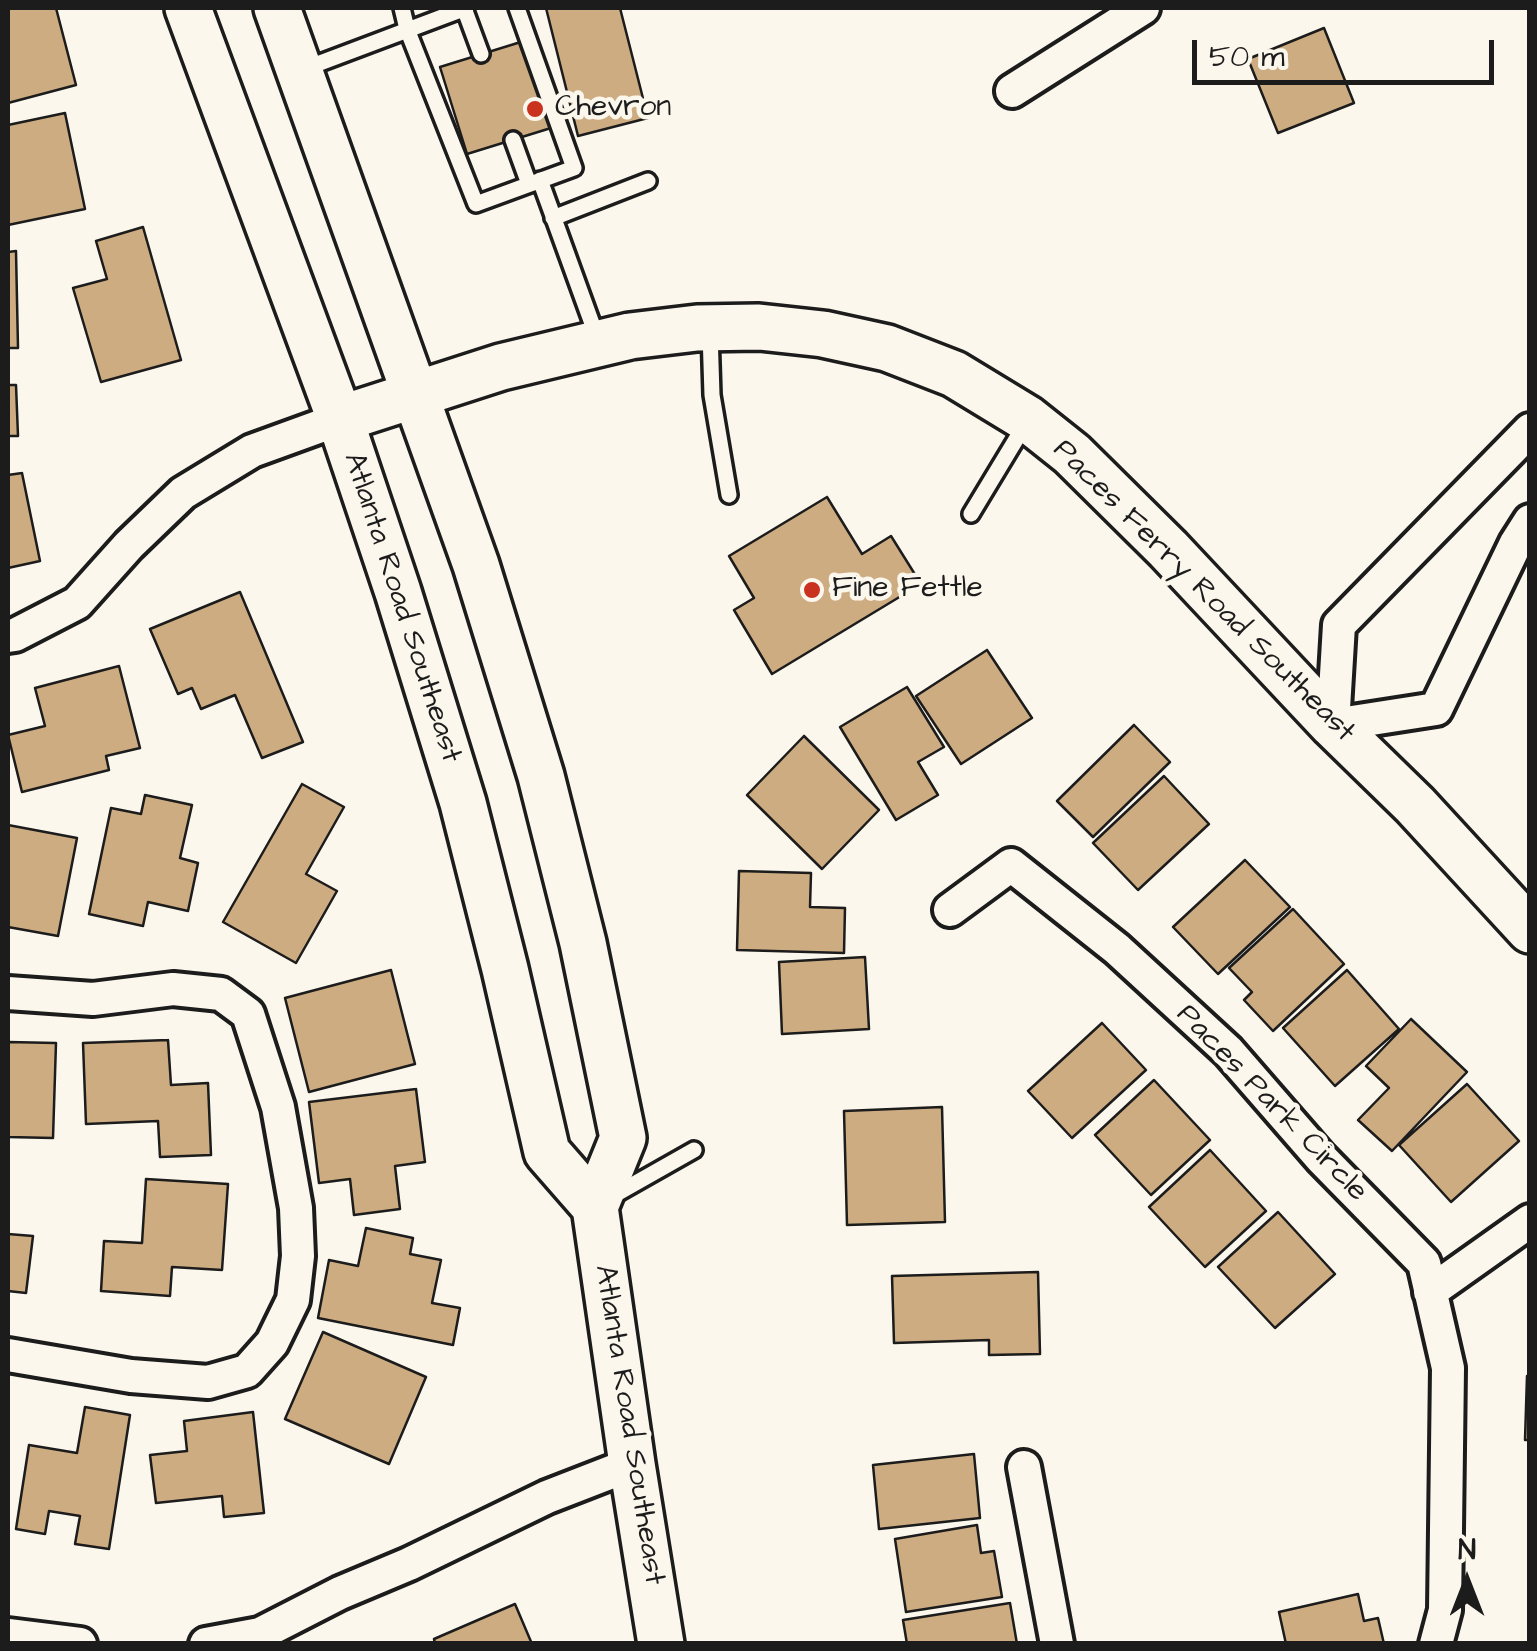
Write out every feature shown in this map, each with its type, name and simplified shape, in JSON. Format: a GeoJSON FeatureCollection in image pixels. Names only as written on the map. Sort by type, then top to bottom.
{"type":"FeatureCollection","features":[{"type":"Feature","properties":{"kind":"main road","name":"Atlanta Road Southeast"},"geometry":{"type":"LineString","coordinates":[[188,8],[340,419],[398,592],[463,803],[547,1152],[594,1207],[661,1644]]}},
{"type":"Feature","properties":{"kind":"main road"},"geometry":{"type":"LineString","coordinates":[[277,8],[476,565],[541,776],[583,942],[623,1138],[594,1207]]}},
{"type":"Feature","properties":{"kind":"main road","name":"Paces Ferry Road Southeast"},"geometry":{"type":"LineString","coordinates":[[340,419],[501,367],[630,336],[710,328],[759,327],[824,334],[887,348],[954,374],[1028,420],[1072,454],[1168,548],[1530,930]]}},
{"type":"Feature","properties":{"kind":"street"},"geometry":{"type":"LineString","coordinates":[[1012,91],[1143,8]]}},
{"type":"Feature","properties":{"kind":"street","name":"Paces Ferry Road Southeast"},"geometry":{"type":"LineString","coordinates":[[8,636],[78,603],[129,545],[184,493],[252,451],[340,419]]}},
{"type":"Feature","properties":{"kind":"street"},"geometry":{"type":"LineString","coordinates":[[1530,430],[1339,624],[1333,726],[1436,709],[1530,521]]}},
{"type":"Feature","properties":{"kind":"street","name":"Paces Park Circle"},"geometry":{"type":"LineString","coordinates":[[950,910],[1011,864],[1117,948],[1228,1051],[1322,1158],[1424,1263],[1448,1368],[1445,1610],[1436,1644]]}},
{"type":"Feature","properties":{"kind":"street"},"geometry":{"type":"LineString","coordinates":[[8,993],[92,999],[173,989],[221,994],[248,1014],[278,1107],[296,1208],[298,1256],[293,1300],[272,1343],[247,1371],[208,1382],[131,1376],[8,1355]]}},
{"type":"Feature","properties":{"kind":"street"},"geometry":{"type":"LineString","coordinates":[[1430,1292],[1530,1220]]}},
{"type":"Feature","properties":{"kind":"street"},"geometry":{"type":"LineString","coordinates":[[206,1644],[260,1634],[548,1496],[632,1464]]}},
{"type":"Feature","properties":{"kind":"street"},"geometry":{"type":"LineString","coordinates":[[1024,1467],[1057,1644]]}},
{"type":"Feature","properties":{"kind":"street"},"geometry":{"type":"LineString","coordinates":[[8,1635],[80,1644]]}},
{"type":"Feature","properties":{"kind":"lane"},"geometry":{"type":"LineString","coordinates":[[402,8],[476,204],[574,168],[517,8]]}},
{"type":"Feature","properties":{"kind":"lane"},"geometry":{"type":"LineString","coordinates":[[300,70],[465,8],[481,54]]}},
{"type":"Feature","properties":{"kind":"lane"},"geometry":{"type":"LineString","coordinates":[[513,140],[553,218],[600,344]]}},
{"type":"Feature","properties":{"kind":"lane"},"geometry":{"type":"LineString","coordinates":[[553,218],[648,182]]}},
{"type":"Feature","properties":{"kind":"lane"},"geometry":{"type":"LineString","coordinates":[[710,328],[712,395],[729,495]]}},
{"type":"Feature","properties":{"kind":"lane"},"geometry":{"type":"LineString","coordinates":[[972,514],[1028,420]]}},
{"type":"Feature","properties":{"kind":"lane"},"geometry":{"type":"LineString","coordinates":[[594,1207],[694,1150]]}},
{"type":"Feature","properties":{"kind":"building"},"geometry":{"type":"Polygon","coordinates":[[[8,8],[56,8],[76,85],[8,103],[8,8]]]}},
{"type":"Feature","properties":{"kind":"building"},"geometry":{"type":"Polygon","coordinates":[[[546,8],[620,8],[648,118],[578,136],[546,8]]]}},
{"type":"Feature","properties":{"kind":"building"},"geometry":{"type":"Polygon","coordinates":[[[1324,28],[1354,103],[1278,133],[1248,59],[1324,28]]]}},
{"type":"Feature","properties":{"kind":"building"},"geometry":{"type":"Polygon","coordinates":[[[524,41],[551,128],[467,154],[440,67],[524,41]]]}},
{"type":"Feature","properties":{"kind":"building"},"geometry":{"type":"Polygon","coordinates":[[[65,113],[85,209],[8,225],[8,125],[65,113]]]}},
{"type":"Feature","properties":{"kind":"building"},"geometry":{"type":"Polygon","coordinates":[[[143,227],[181,360],[101,382],[73,288],[107,279],[96,241],[143,227]]]}},
{"type":"Feature","properties":{"kind":"building"},"geometry":{"type":"Polygon","coordinates":[[[16,251],[18,348],[8,348],[8,252],[16,251]]]}},
{"type":"Feature","properties":{"kind":"building"},"geometry":{"type":"Polygon","coordinates":[[[8,385],[16,385],[18,436],[8,436],[8,385]]]}},
{"type":"Feature","properties":{"kind":"building"},"geometry":{"type":"Polygon","coordinates":[[[22,473],[40,561],[8,568],[8,475],[22,473]]]}},
{"type":"Feature","properties":{"kind":"building"},"geometry":{"type":"Polygon","coordinates":[[[827,497],[862,554],[891,536],[921,584],[772,674],[734,610],[754,598],[729,556],[827,497]]]}},
{"type":"Feature","properties":{"kind":"building"},"geometry":{"type":"Polygon","coordinates":[[[240,592],[303,742],[262,758],[235,695],[201,709],[192,688],[178,694],[150,629],[240,592]]]}},
{"type":"Feature","properties":{"kind":"building"},"geometry":{"type":"Polygon","coordinates":[[[987,650],[1032,718],[961,764],[916,696],[987,650]]]}},
{"type":"Feature","properties":{"kind":"building"},"geometry":{"type":"Polygon","coordinates":[[[119,666],[140,748],[106,756],[109,770],[22,792],[8,735],[45,726],[35,688],[119,666]]]}},
{"type":"Feature","properties":{"kind":"building"},"geometry":{"type":"Polygon","coordinates":[[[907,687],[944,747],[918,762],[938,795],[896,820],[840,727],[907,687]]]}},
{"type":"Feature","properties":{"kind":"building"},"geometry":{"type":"Polygon","coordinates":[[[1134,725],[1170,762],[1093,837],[1057,801],[1134,725]]]}},
{"type":"Feature","properties":{"kind":"building"},"geometry":{"type":"Polygon","coordinates":[[[804,736],[879,810],[822,869],[747,795],[804,736]]]}},
{"type":"Feature","properties":{"kind":"building"},"geometry":{"type":"Polygon","coordinates":[[[1164,776],[1209,824],[1138,890],[1093,843],[1164,776]]]}},
{"type":"Feature","properties":{"kind":"building"},"geometry":{"type":"Polygon","coordinates":[[[302,784],[344,807],[306,874],[337,891],[296,963],[223,922],[302,784]]]}},
{"type":"Feature","properties":{"kind":"building"},"geometry":{"type":"Polygon","coordinates":[[[145,795],[192,805],[180,858],[198,863],[188,911],[148,902],[143,926],[89,914],[111,808],[141,814],[145,795]]]}},
{"type":"Feature","properties":{"kind":"building"},"geometry":{"type":"Polygon","coordinates":[[[8,825],[77,838],[58,936],[8,927],[8,825]]]}},
{"type":"Feature","properties":{"kind":"building"},"geometry":{"type":"Polygon","coordinates":[[[1245,860],[1290,907],[1218,974],[1173,927],[1245,860]]]}},
{"type":"Feature","properties":{"kind":"building"},"geometry":{"type":"Polygon","coordinates":[[[739,871],[811,873],[810,907],[845,908],[844,953],[737,950],[739,871]]]}},
{"type":"Feature","properties":{"kind":"building"},"geometry":{"type":"Polygon","coordinates":[[[1293,909],[1344,964],[1273,1031],[1244,1000],[1252,992],[1229,968],[1293,909]]]}},
{"type":"Feature","properties":{"kind":"building"},"geometry":{"type":"Polygon","coordinates":[[[865,957],[869,1029],[782,1034],[779,962],[865,957]]]}},
{"type":"Feature","properties":{"kind":"building"},"geometry":{"type":"Polygon","coordinates":[[[391,970],[415,1064],[309,1092],[285,998],[391,970]]]}},
{"type":"Feature","properties":{"kind":"building"},"geometry":{"type":"Polygon","coordinates":[[[1347,970],[1399,1029],[1335,1086],[1283,1028],[1347,970]]]}},
{"type":"Feature","properties":{"kind":"building"},"geometry":{"type":"Polygon","coordinates":[[[1411,1019],[1467,1072],[1392,1151],[1358,1120],[1389,1088],[1366,1066],[1411,1019]]]}},
{"type":"Feature","properties":{"kind":"building"},"geometry":{"type":"Polygon","coordinates":[[[1102,1023],[1146,1070],[1072,1138],[1028,1091],[1102,1023]]]}},
{"type":"Feature","properties":{"kind":"building"},"geometry":{"type":"Polygon","coordinates":[[[168,1040],[171,1085],[208,1083],[211,1155],[160,1157],[158,1121],[86,1124],[83,1043],[168,1040]]]}},
{"type":"Feature","properties":{"kind":"building"},"geometry":{"type":"Polygon","coordinates":[[[8,1042],[56,1043],[53,1138],[8,1137],[8,1042]]]}},
{"type":"Feature","properties":{"kind":"building"},"geometry":{"type":"Polygon","coordinates":[[[1154,1080],[1210,1140],[1151,1195],[1095,1135],[1154,1080]]]}},
{"type":"Feature","properties":{"kind":"building"},"geometry":{"type":"Polygon","coordinates":[[[1467,1084],[1519,1141],[1451,1202],[1399,1145],[1467,1084]]]}},
{"type":"Feature","properties":{"kind":"building"},"geometry":{"type":"Polygon","coordinates":[[[416,1089],[425,1162],[395,1166],[400,1209],[354,1215],[350,1179],[319,1183],[309,1102],[416,1089]]]}},
{"type":"Feature","properties":{"kind":"building"},"geometry":{"type":"Polygon","coordinates":[[[942,1107],[945,1222],[847,1225],[844,1111],[942,1107]]]}},
{"type":"Feature","properties":{"kind":"building"},"geometry":{"type":"Polygon","coordinates":[[[1210,1150],[1266,1211],[1205,1267],[1149,1207],[1210,1150]]]}},
{"type":"Feature","properties":{"kind":"building"},"geometry":{"type":"Polygon","coordinates":[[[146,1179],[228,1184],[222,1270],[172,1267],[170,1296],[101,1291],[104,1241],[142,1243],[146,1179]]]}},
{"type":"Feature","properties":{"kind":"building"},"geometry":{"type":"Polygon","coordinates":[[[1278,1212],[1335,1274],[1275,1328],[1218,1267],[1278,1212]]]}},
{"type":"Feature","properties":{"kind":"building"},"geometry":{"type":"Polygon","coordinates":[[[366,1228],[413,1238],[410,1254],[441,1260],[432,1303],[460,1308],[453,1345],[318,1318],[329,1260],[358,1266],[366,1228]]]}},
{"type":"Feature","properties":{"kind":"building"},"geometry":{"type":"Polygon","coordinates":[[[8,1234],[33,1236],[26,1293],[8,1291],[8,1234]]]}},
{"type":"Feature","properties":{"kind":"building"},"geometry":{"type":"Polygon","coordinates":[[[1038,1272],[1040,1354],[989,1355],[989,1340],[894,1343],[892,1276],[1038,1272]]]}},
{"type":"Feature","properties":{"kind":"building"},"geometry":{"type":"Polygon","coordinates":[[[323,1332],[426,1377],[389,1464],[285,1419],[323,1332]]]}},
{"type":"Feature","properties":{"kind":"building"},"geometry":{"type":"Polygon","coordinates":[[[1530,1376],[1530,1440],[1525,1440],[1530,1376]]]}},
{"type":"Feature","properties":{"kind":"building"},"geometry":{"type":"Polygon","coordinates":[[[85,1407],[130,1415],[109,1549],[75,1544],[80,1516],[49,1511],[45,1534],[16,1529],[29,1445],[77,1453],[85,1407]]]}},
{"type":"Feature","properties":{"kind":"building"},"geometry":{"type":"Polygon","coordinates":[[[253,1412],[264,1513],[224,1517],[222,1496],[156,1503],[150,1455],[187,1451],[184,1421],[253,1412]]]}},
{"type":"Feature","properties":{"kind":"building"},"geometry":{"type":"Polygon","coordinates":[[[974,1454],[980,1518],[879,1529],[873,1465],[974,1454]]]}},
{"type":"Feature","properties":{"kind":"building"},"geometry":{"type":"Polygon","coordinates":[[[977,1525],[981,1553],[994,1551],[1002,1597],[906,1612],[895,1539],[977,1525]]]}},
{"type":"Feature","properties":{"kind":"building"},"geometry":{"type":"Polygon","coordinates":[[[1358,1594],[1364,1621],[1378,1618],[1384,1644],[1286,1644],[1279,1612],[1358,1594]]]}},
{"type":"Feature","properties":{"kind":"building"},"geometry":{"type":"Polygon","coordinates":[[[1010,1603],[1017,1644],[907,1644],[903,1620],[1010,1603]]]}},
{"type":"Feature","properties":{"kind":"building"},"geometry":{"type":"Polygon","coordinates":[[[515,1604],[532,1644],[435,1644],[434,1639],[515,1604]]]}},
{"type":"Feature","properties":{"kind":"place","name":"Chevron"},"geometry":{"type":"Point","coordinates":[535,109]}},
{"type":"Feature","properties":{"kind":"place","name":"Fine Fettle"},"geometry":{"type":"Point","coordinates":[812,590]}}]}
